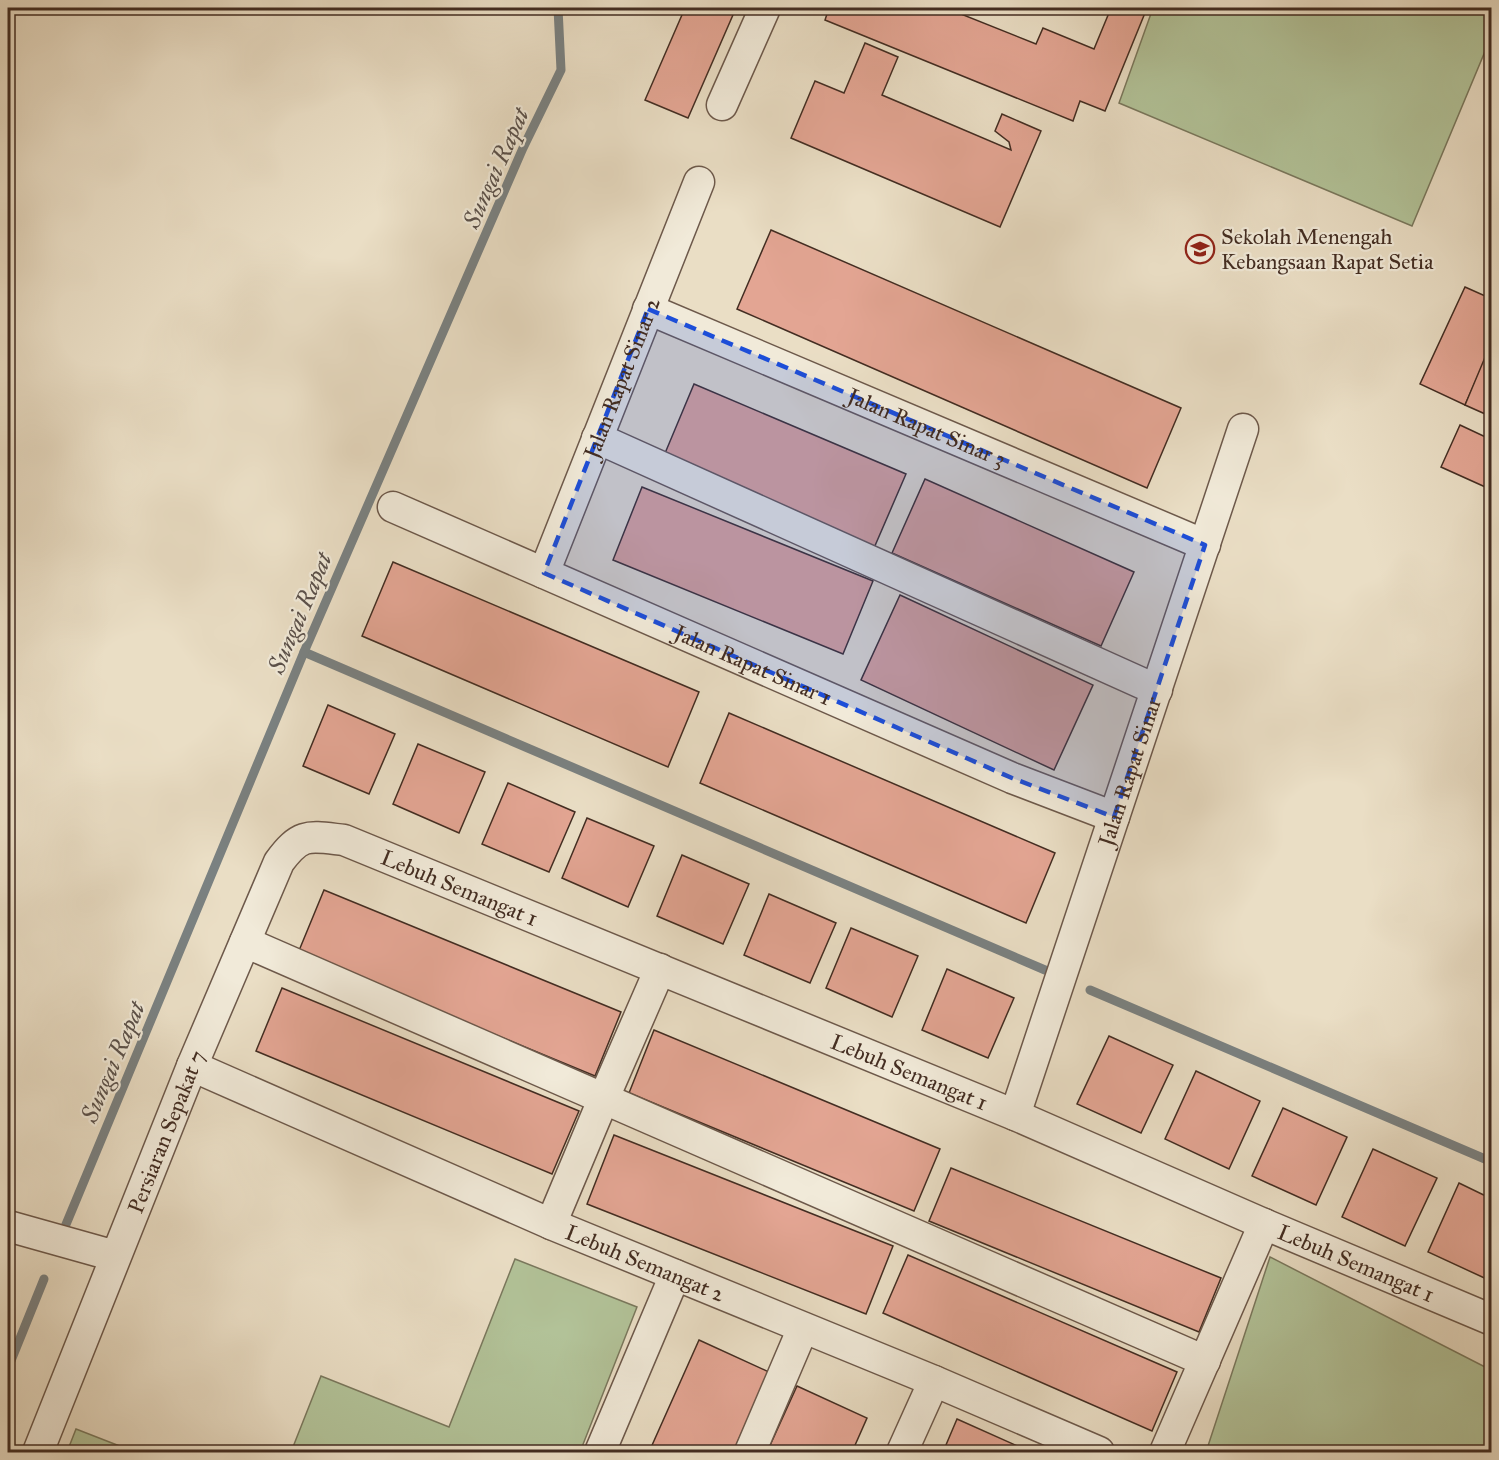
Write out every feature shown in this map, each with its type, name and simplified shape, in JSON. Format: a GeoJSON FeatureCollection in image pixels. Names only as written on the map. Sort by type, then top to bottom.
{"type":"FeatureCollection","features":[{"type":"Feature","properties":{"kind":"street"},"geometry":{"type":"LineString","coordinates":[[722,105],[765,8]]}},
{"type":"Feature","properties":{"kind":"street","name":"Jalan Rapat Sinar 2"},"geometry":{"type":"LineString","coordinates":[[544,573],[699,182]]}},
{"type":"Feature","properties":{"kind":"street","name":"Jalan Rapat Sinar 3"},"geometry":{"type":"LineString","coordinates":[[648,309],[1205,545]]}},
{"type":"Feature","properties":{"kind":"street","name":"Jalan Rapat Sinar"},"geometry":{"type":"LineString","coordinates":[[1015,1115],[1243,429]]}},
{"type":"Feature","properties":{"kind":"street"},"geometry":{"type":"LineString","coordinates":[[597,438],[1157,690]]}},
{"type":"Feature","properties":{"kind":"street","name":"Jalan Rapat Sinar 1"},"geometry":{"type":"LineString","coordinates":[[393,507],[1012,778],[1114,817]]}},
{"type":"Feature","properties":{"kind":"street","name":"Lebuh Semangat 1"},"geometry":{"type":"LineString","coordinates":[[320,837],[344,840],[1015,1115],[1491,1320]]}},
{"type":"Feature","properties":{"kind":"street","name":"Persiaran Sepakat 7"},"geometry":{"type":"LineString","coordinates":[[38,1452],[192,1066],[279,862],[293,843],[320,837]]}},
{"type":"Feature","properties":{"kind":"street"},"geometry":{"type":"LineString","coordinates":[[245,942],[603,1100],[1205,1360]]}},
{"type":"Feature","properties":{"kind":"street"},"geometry":{"type":"LineString","coordinates":[[551,1224],[660,969]]}},
{"type":"Feature","properties":{"kind":"street","name":"Lebuh Semangat 2"},"geometry":{"type":"LineString","coordinates":[[192,1066],[551,1224],[934,1381],[1048,1442],[1099,1452]]}},
{"type":"Feature","properties":{"kind":"street"},"geometry":{"type":"LineString","coordinates":[[1165,1452],[1264,1224]]}},
{"type":"Feature","properties":{"kind":"street"},"geometry":{"type":"LineString","coordinates":[[8,1226],[115,1256]]}},
{"type":"Feature","properties":{"kind":"street"},"geometry":{"type":"LineString","coordinates":[[600,1452],[675,1275]]}},
{"type":"Feature","properties":{"kind":"street"},"geometry":{"type":"LineString","coordinates":[[750,1452],[803,1328]]}},
{"type":"Feature","properties":{"kind":"street"},"geometry":{"type":"LineString","coordinates":[[902,1452],[934,1381]]}},
{"type":"Feature","properties":{"kind":"highlighted area"},"geometry":{"type":"Polygon","coordinates":[[[648,309],[1205,545],[1114,817],[1012,778],[544,573],[648,309]]]}},
{"type":"Feature","properties":{"kind":"green space"},"geometry":{"type":"Polygon","coordinates":[[[1153,8],[1491,8],[1491,37],[1412,226],[1119,103],[1153,8]]]}},
{"type":"Feature","properties":{"kind":"green space"},"geometry":{"type":"Polygon","coordinates":[[[1270,1257],[1491,1370],[1491,1452],[1206,1452],[1270,1257]]]}},
{"type":"Feature","properties":{"kind":"green space"},"geometry":{"type":"Polygon","coordinates":[[[515,1259],[637,1307],[580,1452],[291,1452],[321,1376],[449,1427],[515,1259]]]}},
{"type":"Feature","properties":{"kind":"green space"},"geometry":{"type":"Polygon","coordinates":[[[76,1429],[135,1452],[67,1452],[76,1429]]]}},
{"type":"Feature","properties":{"kind":"building"},"geometry":{"type":"Polygon","coordinates":[[[685,8],[736,8],[688,118],[645,100],[685,8]]]}},
{"type":"Feature","properties":{"kind":"building"},"geometry":{"type":"Polygon","coordinates":[[[829,8],[946,8],[1036,44],[1043,28],[1094,49],[1111,8],[1147,8],[1105,111],[1080,101],[1073,121],[825,20],[829,8]]]}},
{"type":"Feature","properties":{"kind":"building"},"geometry":{"type":"Polygon","coordinates":[[[865,43],[898,57],[882,95],[1011,150],[1009,142],[995,131],[1002,114],[1041,131],[1000,227],[791,138],[815,81],[844,93],[865,43]]]}},
{"type":"Feature","properties":{"kind":"building"},"geometry":{"type":"Polygon","coordinates":[[[771,230],[1181,408],[1147,488],[737,309],[771,230]]]}},
{"type":"Feature","properties":{"kind":"building"},"geometry":{"type":"Polygon","coordinates":[[[1465,287],[1492,299],[1492,344],[1465,405],[1420,384],[1465,287]]]}},
{"type":"Feature","properties":{"kind":"building"},"geometry":{"type":"Polygon","coordinates":[[[1492,344],[1492,417],[1465,405],[1492,344]]]}},
{"type":"Feature","properties":{"kind":"building"},"geometry":{"type":"Polygon","coordinates":[[[694,384],[906,474],[874,548],[663,458],[694,384]]]}},
{"type":"Feature","properties":{"kind":"building"},"geometry":{"type":"Polygon","coordinates":[[[1460,425],[1492,440],[1492,490],[1441,467],[1460,425]]]}},
{"type":"Feature","properties":{"kind":"building"},"geometry":{"type":"Polygon","coordinates":[[[925,479],[1134,572],[1101,646],[892,553],[925,479]]]}},
{"type":"Feature","properties":{"kind":"building"},"geometry":{"type":"Polygon","coordinates":[[[642,487],[873,581],[843,654],[613,560],[642,487]]]}},
{"type":"Feature","properties":{"kind":"building"},"geometry":{"type":"Polygon","coordinates":[[[393,562],[699,692],[668,767],[362,636],[393,562]]]}},
{"type":"Feature","properties":{"kind":"building"},"geometry":{"type":"Polygon","coordinates":[[[900,595],[1093,685],[1054,770],[861,680],[900,595]]]}},
{"type":"Feature","properties":{"kind":"building"},"geometry":{"type":"Polygon","coordinates":[[[328,705],[395,734],[369,794],[303,766],[328,705]]]}},
{"type":"Feature","properties":{"kind":"building"},"geometry":{"type":"Polygon","coordinates":[[[729,713],[1055,853],[1026,923],[700,783],[729,713]]]}},
{"type":"Feature","properties":{"kind":"building"},"geometry":{"type":"Polygon","coordinates":[[[418,744],[485,772],[459,833],[393,804],[418,744]]]}},
{"type":"Feature","properties":{"kind":"building"},"geometry":{"type":"Polygon","coordinates":[[[508,783],[575,812],[549,872],[482,844],[508,783]]]}},
{"type":"Feature","properties":{"kind":"building"},"geometry":{"type":"Polygon","coordinates":[[[587,818],[654,846],[628,907],[562,878],[587,818]]]}},
{"type":"Feature","properties":{"kind":"building"},"geometry":{"type":"Polygon","coordinates":[[[682,855],[749,884],[723,944],[657,916],[682,855]]]}},
{"type":"Feature","properties":{"kind":"building"},"geometry":{"type":"Polygon","coordinates":[[[324,890],[621,1012],[595,1076],[298,953],[324,890]]]}},
{"type":"Feature","properties":{"kind":"building"},"geometry":{"type":"Polygon","coordinates":[[[769,894],[836,923],[810,983],[744,955],[769,894]]]}},
{"type":"Feature","properties":{"kind":"building"},"geometry":{"type":"Polygon","coordinates":[[[851,928],[918,956],[892,1017],[826,988],[851,928]]]}},
{"type":"Feature","properties":{"kind":"building"},"geometry":{"type":"Polygon","coordinates":[[[947,969],[1014,998],[988,1058],[922,1030],[947,969]]]}},
{"type":"Feature","properties":{"kind":"building"},"geometry":{"type":"Polygon","coordinates":[[[282,988],[579,1111],[552,1174],[256,1051],[282,988]]]}},
{"type":"Feature","properties":{"kind":"building"},"geometry":{"type":"Polygon","coordinates":[[[654,1030],[940,1149],[914,1211],[629,1093],[654,1030]]]}},
{"type":"Feature","properties":{"kind":"building"},"geometry":{"type":"Polygon","coordinates":[[[1109,1036],[1173,1065],[1141,1133],[1077,1104],[1109,1036]]]}},
{"type":"Feature","properties":{"kind":"building"},"geometry":{"type":"Polygon","coordinates":[[[1196,1071],[1260,1101],[1229,1169],[1165,1139],[1196,1071]]]}},
{"type":"Feature","properties":{"kind":"building"},"geometry":{"type":"Polygon","coordinates":[[[1283,1108],[1347,1137],[1316,1205],[1252,1176],[1283,1108]]]}},
{"type":"Feature","properties":{"kind":"building"},"geometry":{"type":"Polygon","coordinates":[[[614,1135],[893,1246],[866,1314],[587,1204],[614,1135]]]}},
{"type":"Feature","properties":{"kind":"building"},"geometry":{"type":"Polygon","coordinates":[[[1373,1149],[1437,1178],[1405,1246],[1342,1217],[1373,1149]]]}},
{"type":"Feature","properties":{"kind":"building"},"geometry":{"type":"Polygon","coordinates":[[[951,1168],[1221,1278],[1199,1332],[929,1221],[951,1168]]]}},
{"type":"Feature","properties":{"kind":"building"},"geometry":{"type":"Polygon","coordinates":[[[1459,1183],[1492,1199],[1491,1281],[1428,1252],[1459,1183]]]}},
{"type":"Feature","properties":{"kind":"building"},"geometry":{"type":"Polygon","coordinates":[[[908,1255],[1177,1372],[1152,1431],[883,1313],[908,1255]]]}},
{"type":"Feature","properties":{"kind":"building"},"geometry":{"type":"Polygon","coordinates":[[[699,1340],[769,1372],[733,1452],[649,1452],[699,1340]]]}},
{"type":"Feature","properties":{"kind":"building"},"geometry":{"type":"Polygon","coordinates":[[[797,1386],[867,1418],[852,1452],[767,1452],[797,1386]]]}},
{"type":"Feature","properties":{"kind":"building"},"geometry":{"type":"Polygon","coordinates":[[[957,1419],[1031,1452],[943,1452],[957,1419]]]}},
{"type":"Feature","properties":{"kind":"waterway","name":"Sungai Rapat"},"geometry":{"type":"LineString","coordinates":[[62,1234],[304,652],[523,148],[561,70],[558,8]]}},
{"type":"Feature","properties":{"kind":"waterway"},"geometry":{"type":"LineString","coordinates":[[304,652],[1045,970]]}},
{"type":"Feature","properties":{"kind":"waterway"},"geometry":{"type":"LineString","coordinates":[[1090,990],[1492,1162]]}},
{"type":"Feature","properties":{"kind":"waterway","name":"Sungai Rapat"},"geometry":{"type":"LineString","coordinates":[[8,1368],[44,1279]]}},
{"type":"Feature","properties":{"kind":"place","name":"Sekolah Menengah Kebangsaan Rapat Setia"},"geometry":{"type":"Point","coordinates":[1200,249]}}]}
